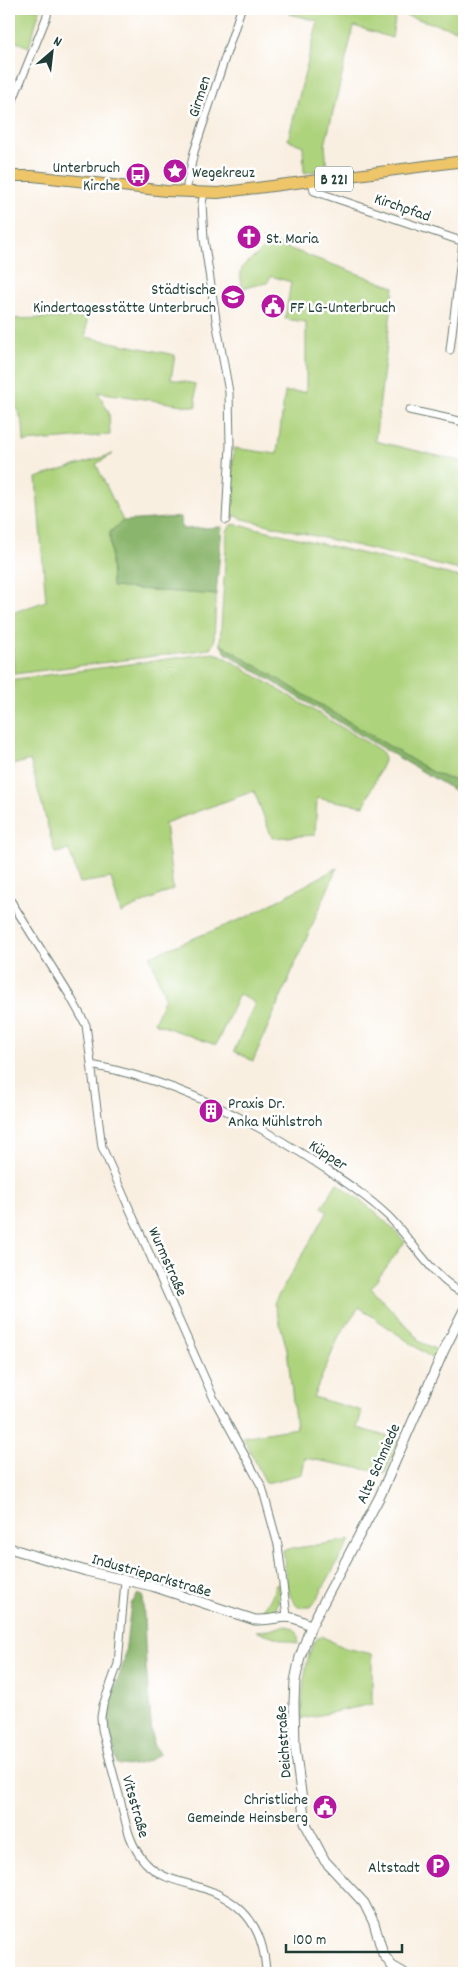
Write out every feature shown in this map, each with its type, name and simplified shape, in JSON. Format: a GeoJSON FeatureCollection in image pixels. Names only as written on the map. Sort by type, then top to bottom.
{"type":"FeatureCollection","features":[{"type":"Feature","properties":{"kind":"main road","name":"B 221"},"geometry":{"type":"LineString","coordinates":[[9,176],[72,179],[204,193],[312,182],[464,161]]}},
{"type":"Feature","properties":{"kind":"street"},"geometry":{"type":"LineString","coordinates":[[9,110],[47,16],[48,9]]}},
{"type":"Feature","properties":{"kind":"street","name":"Girmen"},"geometry":{"type":"LineString","coordinates":[[188,192],[187,185],[194,152],[241,9]]}},
{"type":"Feature","properties":{"kind":"street","name":"Kirchpfad"},"geometry":{"type":"LineString","coordinates":[[312,182],[314,191],[464,242],[450,350]]}},
{"type":"Feature","properties":{"kind":"street"},"geometry":{"type":"LineString","coordinates":[[204,193],[202,203],[204,239],[216,326],[230,392],[230,446],[226,520]]}},
{"type":"Feature","properties":{"kind":"street"},"geometry":{"type":"LineString","coordinates":[[409,410],[464,422]]}},
{"type":"Feature","properties":{"kind":"street","name":"Wurmstraße"},"geometry":{"type":"LineString","coordinates":[[9,898],[86,1025],[102,1147],[214,1398],[262,1487],[278,1545],[287,1616]]}},
{"type":"Feature","properties":{"kind":"street","name":"Küpper"},"geometry":{"type":"LineString","coordinates":[[91,1065],[156,1080],[232,1113],[288,1144],[353,1187],[389,1216],[447,1284],[464,1294]]}},
{"type":"Feature","properties":{"kind":"street","name":"Alte Schmiede"},"geometry":{"type":"LineString","coordinates":[[311,1626],[380,1496],[444,1350],[464,1310]]}},
{"type":"Feature","properties":{"kind":"street","name":"Industrieparkstraße"},"geometry":{"type":"LineString","coordinates":[[9,1548],[152,1586],[255,1620],[287,1616]]}},
{"type":"Feature","properties":{"kind":"street","name":"Vitsstraße"},"geometry":{"type":"LineString","coordinates":[[125,1580],[118,1664],[107,1691],[100,1717],[133,1846],[146,1864],[155,1871],[220,1895],[242,1910],[255,1928],[260,1939],[266,1973]]}},
{"type":"Feature","properties":{"kind":"street"},"geometry":{"type":"LineString","coordinates":[[287,1616],[311,1626]]}},
{"type":"Feature","properties":{"kind":"street","name":"Deichstraße"},"geometry":{"type":"LineString","coordinates":[[311,1626],[300,1657],[295,1681],[294,1702],[298,1776],[306,1823],[325,1861],[364,1903],[374,1922],[383,1954],[392,1966],[404,1973]]}},
{"type":"Feature","properties":{"kind":"green space"},"geometry":{"type":"Polygon","coordinates":[[[40,9],[29,47],[9,39],[9,11],[40,9]]]}},
{"type":"Feature","properties":{"kind":"green space"},"geometry":{"type":"Polygon","coordinates":[[[293,9],[464,9],[464,32],[396,13],[392,38],[354,26],[325,145],[327,169],[304,173],[303,146],[288,140],[318,21],[290,14],[293,9]]]}},
{"type":"Feature","properties":{"kind":"green space"},"geometry":{"type":"Polygon","coordinates":[[[263,239],[394,287],[375,441],[464,462],[464,571],[243,519],[232,514],[229,508],[234,448],[277,454],[285,392],[306,392],[306,322],[285,319],[291,282],[271,276],[267,283],[242,288],[242,267],[263,249],[263,239]]]}},
{"type":"Feature","properties":{"kind":"green space"},"geometry":{"type":"Polygon","coordinates":[[[87,317],[86,337],[175,355],[171,379],[195,384],[196,407],[98,392],[109,413],[110,435],[24,442],[23,424],[17,408],[9,407],[14,369],[9,355],[9,319],[87,317]]]}},
{"type":"Feature","properties":{"kind":"green space"},"geometry":{"type":"Polygon","coordinates":[[[113,454],[96,464],[123,521],[110,532],[112,587],[216,595],[214,643],[210,648],[203,650],[14,674],[9,614],[46,601],[36,478],[113,454]]]}},
{"type":"Feature","properties":{"kind":"green space"},"geometry":{"type":"Polygon","coordinates":[[[181,517],[182,529],[222,527],[216,595],[112,587],[110,532],[123,521],[181,517]]]}},
{"type":"Feature","properties":{"kind":"green space"},"geometry":{"type":"Polygon","coordinates":[[[232,524],[464,578],[464,782],[446,778],[432,772],[220,644],[227,531],[232,524]]]}},
{"type":"Feature","properties":{"kind":"green space"},"geometry":{"type":"Polygon","coordinates":[[[220,644],[432,772],[446,778],[464,782],[464,796],[226,653],[220,644]]]}},
{"type":"Feature","properties":{"kind":"green space"},"geometry":{"type":"Polygon","coordinates":[[[213,653],[221,655],[378,749],[383,753],[384,761],[364,806],[317,798],[315,835],[272,838],[254,791],[165,823],[173,889],[121,913],[111,878],[80,883],[69,850],[55,853],[30,760],[9,766],[9,680],[213,653]]]}},
{"type":"Feature","properties":{"kind":"green space"},"geometry":{"type":"Polygon","coordinates":[[[337,868],[253,1061],[234,1051],[255,1003],[239,994],[216,1045],[154,1023],[165,997],[150,956],[249,916],[337,868]]]}},
{"type":"Feature","properties":{"kind":"green space"},"geometry":{"type":"Polygon","coordinates":[[[337,1183],[373,1211],[405,1242],[371,1288],[417,1337],[418,1341],[437,1350],[433,1359],[359,1307],[340,1334],[313,1397],[362,1411],[357,1428],[399,1440],[385,1473],[305,1458],[302,1474],[266,1483],[243,1437],[296,1428],[287,1349],[274,1303],[328,1211],[322,1207],[337,1183]]]}},
{"type":"Feature","properties":{"kind":"green space"},"geometry":{"type":"Polygon","coordinates":[[[350,1540],[315,1602],[311,1607],[298,1607],[293,1602],[288,1588],[283,1550],[350,1540]]]}},
{"type":"Feature","properties":{"kind":"green space"},"geometry":{"type":"Polygon","coordinates":[[[278,1583],[278,1601],[275,1609],[268,1615],[258,1614],[269,1601],[275,1585],[278,1583]]]}},
{"type":"Feature","properties":{"kind":"green space"},"geometry":{"type":"Polygon","coordinates":[[[138,1594],[143,1596],[146,1666],[153,1744],[160,1753],[140,1764],[128,1766],[117,1764],[106,1712],[124,1662],[131,1604],[138,1594]]]}},
{"type":"Feature","properties":{"kind":"green space"},"geometry":{"type":"Polygon","coordinates":[[[283,1626],[295,1630],[298,1636],[298,1644],[256,1631],[270,1630],[283,1626]]]}},
{"type":"Feature","properties":{"kind":"green space"},"geometry":{"type":"Polygon","coordinates":[[[321,1636],[345,1648],[372,1654],[372,1704],[301,1719],[307,1661],[315,1641],[321,1636]]]}},
{"type":"Feature","properties":{"kind":"place","name":"Wegekreuz"},"geometry":{"type":"Point","coordinates":[175,171]}},
{"type":"Feature","properties":{"kind":"place","name":"Unterbruch Kirche"},"geometry":{"type":"Point","coordinates":[138,175]}},
{"type":"Feature","properties":{"kind":"place","name":"St. Maria"},"geometry":{"type":"Point","coordinates":[249,237]}},
{"type":"Feature","properties":{"kind":"place","name":"Städtische Kindertagesstätte Unterbruch"},"geometry":{"type":"Point","coordinates":[233,297]}},
{"type":"Feature","properties":{"kind":"place","name":"FF LG-Unterbruch"},"geometry":{"type":"Point","coordinates":[273,306]}},
{"type":"Feature","properties":{"kind":"place","name":"Praxis Dr. Anka Mühlstroh"},"geometry":{"type":"Point","coordinates":[211,1111]}},
{"type":"Feature","properties":{"kind":"place","name":"Christliche Gemeinde Heinsberg"},"geometry":{"type":"Point","coordinates":[325,1807]}},
{"type":"Feature","properties":{"kind":"place","name":"Altstadt"},"geometry":{"type":"Point","coordinates":[438,1866]}}]}
